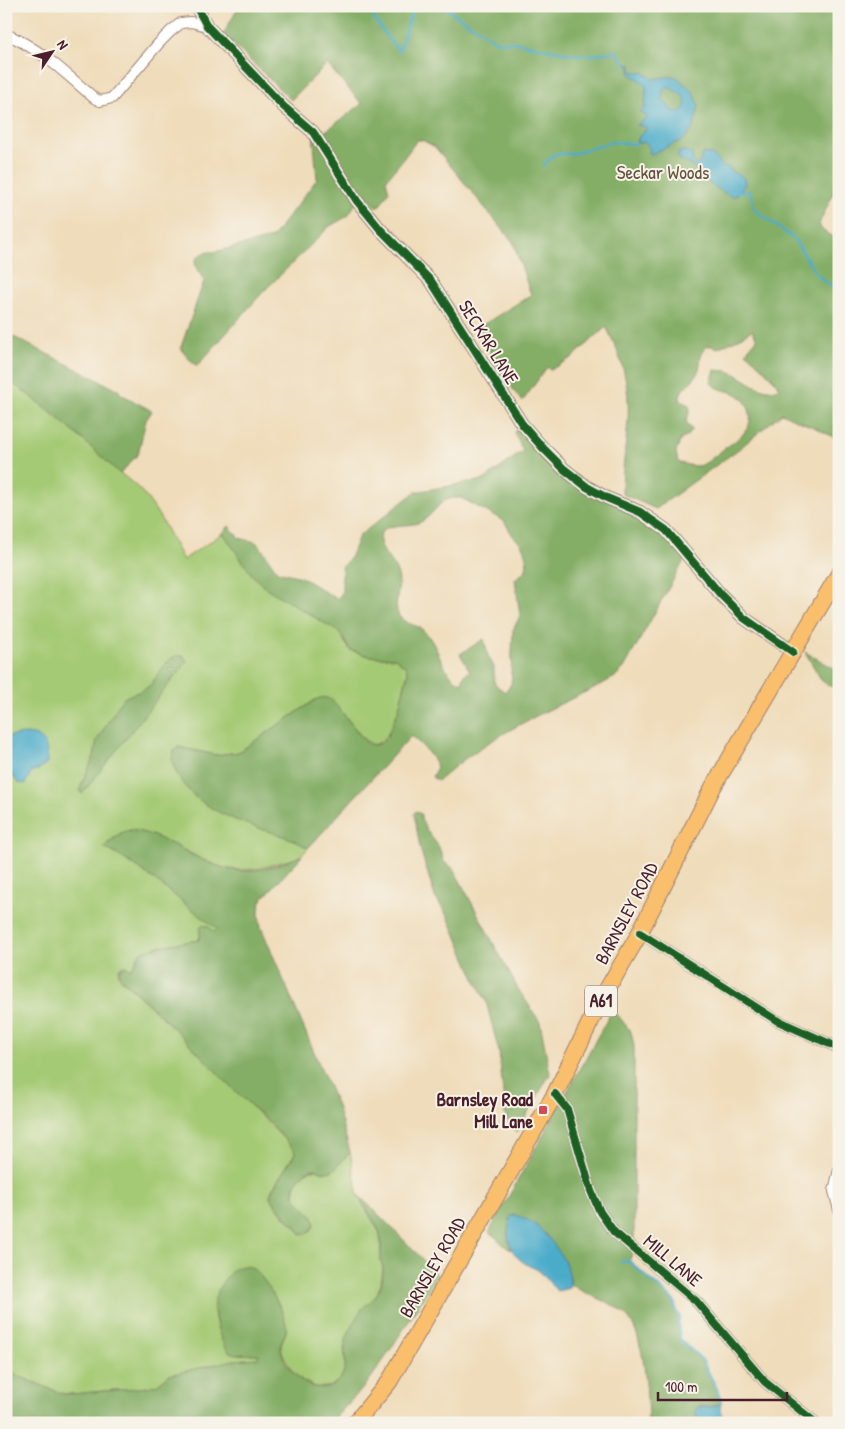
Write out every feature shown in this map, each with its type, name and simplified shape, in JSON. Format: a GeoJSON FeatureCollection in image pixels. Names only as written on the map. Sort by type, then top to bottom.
{"type":"FeatureCollection","features":[{"type":"Feature","properties":{"kind":"main road","name":"BARNSLEY ROAD"},"geometry":{"type":"LineString","coordinates":[[355,1423],[389,1382],[555,1094],[602,998],[640,933],[713,787],[839,574]]}},
{"type":"Feature","properties":{"kind":"street","name":"SECKAR LANE"},"geometry":{"type":"LineString","coordinates":[[196,6],[207,26],[283,106],[313,132],[358,201],[380,229],[431,281],[522,424],[543,448],[564,469],[587,486],[607,498],[640,512],[666,530],[721,595],[744,618],[793,652]]}},
{"type":"Feature","properties":{"kind":"street"},"geometry":{"type":"LineString","coordinates":[[6,34],[49,58],[94,98],[100,101],[112,98],[159,43],[181,23],[191,22],[207,26]]}},
{"type":"Feature","properties":{"kind":"street"},"geometry":{"type":"LineString","coordinates":[[640,933],[776,1020],[839,1048]]}},
{"type":"Feature","properties":{"kind":"street","name":"MILL LANE"},"geometry":{"type":"LineString","coordinates":[[555,1094],[567,1109],[591,1191],[600,1212],[614,1232],[696,1301],[765,1382],[816,1423]]}},
{"type":"Feature","properties":{"kind":"street"},"geometry":{"type":"LineString","coordinates":[[839,1170],[834,1191],[839,1210]]}},
{"type":"Feature","properties":{"kind":"green space","name":"Seckar Woods"},"geometry":{"type":"Polygon","coordinates":[[[239,6],[839,6],[839,188],[835,190],[819,224],[822,230],[839,241],[839,441],[782,413],[740,448],[656,509],[622,494],[628,420],[628,395],[621,360],[606,327],[573,357],[550,370],[547,367],[522,402],[476,329],[531,295],[513,242],[435,147],[422,140],[417,140],[386,180],[389,191],[380,205],[376,207],[364,195],[319,136],[362,104],[327,64],[291,100],[224,33],[239,6]],[[752,330],[734,341],[717,348],[707,346],[704,350],[697,374],[680,396],[680,400],[689,405],[690,410],[686,422],[692,430],[685,438],[681,439],[676,452],[678,462],[697,466],[706,462],[738,439],[750,422],[748,407],[740,397],[711,383],[715,370],[731,372],[766,390],[779,389],[776,382],[746,352],[757,339],[752,330]]]}},
{"type":"Feature","properties":{"kind":"green space"},"geometry":{"type":"Polygon","coordinates":[[[313,132],[357,201],[348,216],[330,226],[263,292],[197,366],[185,355],[181,347],[204,281],[196,267],[196,260],[200,255],[207,252],[272,238],[317,179],[313,132]]]}},
{"type":"Feature","properties":{"kind":"green space"},"geometry":{"type":"Polygon","coordinates":[[[6,333],[118,390],[121,394],[152,411],[146,420],[138,454],[120,474],[65,424],[6,378],[6,333]]]}},
{"type":"Feature","properties":{"kind":"green space"},"geometry":{"type":"Polygon","coordinates":[[[6,378],[61,421],[138,488],[159,516],[183,560],[223,533],[293,604],[339,632],[350,650],[369,656],[395,658],[406,667],[408,673],[393,724],[382,740],[374,745],[364,740],[334,702],[315,700],[239,752],[216,755],[178,747],[173,752],[195,797],[229,816],[292,839],[308,848],[298,857],[257,869],[239,870],[224,868],[166,841],[130,830],[119,834],[104,847],[138,867],[218,929],[214,932],[208,926],[201,926],[199,940],[159,946],[144,951],[140,953],[135,963],[129,969],[128,967],[121,966],[118,972],[122,980],[176,1030],[295,1151],[272,1189],[270,1197],[301,1234],[297,1202],[294,1195],[296,1183],[305,1172],[317,1169],[332,1171],[350,1152],[358,1196],[380,1233],[383,1268],[377,1294],[344,1348],[346,1370],[338,1381],[329,1387],[316,1387],[303,1381],[292,1371],[282,1352],[281,1344],[286,1332],[284,1317],[279,1304],[232,1271],[219,1290],[214,1302],[214,1314],[218,1330],[224,1344],[232,1353],[259,1354],[258,1358],[234,1360],[169,1375],[158,1384],[148,1387],[72,1394],[63,1394],[6,1371],[6,378]]]}},
{"type":"Feature","properties":{"kind":"green space"},"geometry":{"type":"Polygon","coordinates":[[[522,424],[564,469],[640,512],[687,555],[624,668],[615,677],[496,738],[457,765],[438,781],[432,777],[437,767],[432,758],[411,736],[308,848],[287,837],[233,819],[198,799],[180,779],[174,767],[172,757],[178,747],[216,755],[239,752],[315,700],[323,698],[334,702],[369,744],[381,743],[387,737],[398,711],[408,673],[406,667],[395,658],[369,656],[350,650],[339,632],[264,587],[252,575],[223,533],[229,526],[239,538],[256,542],[277,571],[301,577],[337,599],[342,593],[342,566],[350,558],[359,536],[415,492],[484,480],[523,451],[514,432],[522,424]],[[454,498],[440,504],[429,516],[419,523],[384,529],[380,539],[383,550],[398,575],[399,585],[396,607],[399,616],[425,632],[445,668],[455,679],[462,683],[464,675],[470,671],[460,654],[484,639],[488,656],[494,667],[494,682],[505,692],[512,681],[513,630],[520,616],[515,579],[525,572],[527,564],[525,551],[504,521],[461,498],[454,498]]]}},
{"type":"Feature","properties":{"kind":"green space"},"geometry":{"type":"Polygon","coordinates":[[[805,652],[839,671],[839,691],[822,681],[805,652]]]}},
{"type":"Feature","properties":{"kind":"green space"},"geometry":{"type":"Polygon","coordinates":[[[179,655],[183,656],[187,661],[82,794],[80,791],[81,785],[94,756],[97,740],[121,701],[127,696],[142,691],[149,686],[166,663],[179,655]]]}},
{"type":"Feature","properties":{"kind":"green space"},"geometry":{"type":"Polygon","coordinates":[[[416,811],[421,814],[421,819],[439,847],[444,862],[453,868],[518,989],[540,1022],[550,1074],[517,1132],[508,1122],[505,1114],[499,1052],[486,1001],[448,917],[435,897],[420,848],[414,814],[416,811]]]}},
{"type":"Feature","properties":{"kind":"green space"},"geometry":{"type":"Polygon","coordinates":[[[131,830],[146,833],[216,865],[230,869],[260,870],[302,856],[261,901],[259,908],[261,927],[337,1106],[350,1152],[334,1170],[325,1172],[312,1169],[305,1172],[297,1181],[294,1195],[315,1222],[313,1228],[306,1234],[301,1234],[270,1197],[272,1190],[295,1151],[272,1125],[119,976],[119,969],[125,966],[130,969],[134,966],[139,955],[145,951],[159,946],[199,940],[201,926],[207,926],[214,932],[217,929],[138,867],[104,847],[120,834],[131,830]]]}},
{"type":"Feature","properties":{"kind":"green space"},"geometry":{"type":"Polygon","coordinates":[[[613,1009],[631,1032],[634,1046],[634,1250],[629,1261],[675,1302],[675,1310],[680,1317],[678,1323],[680,1340],[702,1360],[721,1398],[721,1403],[714,1406],[701,1406],[696,1414],[699,1423],[648,1423],[646,1382],[641,1350],[632,1324],[625,1314],[612,1305],[570,1284],[570,1277],[510,1219],[508,1235],[511,1250],[489,1232],[613,1009]]]}},
{"type":"Feature","properties":{"kind":"green space"},"geometry":{"type":"Polygon","coordinates":[[[358,1195],[437,1274],[426,1294],[366,1385],[330,1423],[6,1423],[6,1371],[63,1394],[72,1394],[148,1387],[158,1384],[169,1375],[234,1360],[258,1358],[259,1354],[236,1354],[227,1349],[218,1330],[215,1315],[215,1298],[221,1285],[230,1273],[241,1266],[247,1266],[259,1274],[276,1300],[286,1327],[281,1345],[287,1365],[297,1377],[309,1385],[322,1388],[331,1386],[343,1375],[345,1343],[350,1330],[361,1310],[377,1294],[383,1277],[381,1242],[378,1230],[358,1195]]]}},
{"type":"Feature","properties":{"kind":"water"},"geometry":{"type":"Polygon","coordinates":[[[626,64],[631,65],[632,72],[643,72],[653,79],[673,76],[678,78],[693,92],[699,105],[693,128],[683,140],[651,154],[645,142],[636,144],[640,135],[648,128],[637,125],[648,117],[640,112],[645,108],[646,87],[640,80],[630,74],[630,68],[626,64]],[[666,87],[662,94],[664,102],[672,111],[683,110],[685,101],[682,95],[666,87]]]}},
{"type":"Feature","properties":{"kind":"water"},"geometry":{"type":"Polygon","coordinates":[[[685,150],[692,154],[693,162],[696,165],[699,164],[703,153],[714,156],[723,167],[729,167],[730,170],[744,178],[745,184],[736,196],[730,196],[707,182],[706,177],[703,178],[695,174],[696,169],[678,158],[678,153],[685,150]]]}},
{"type":"Feature","properties":{"kind":"water"},"geometry":{"type":"Polygon","coordinates":[[[30,734],[40,738],[47,750],[47,763],[38,770],[32,771],[25,784],[18,783],[6,767],[6,737],[30,734]]]}},
{"type":"Feature","properties":{"kind":"water"},"geometry":{"type":"Polygon","coordinates":[[[515,1215],[533,1223],[553,1243],[565,1262],[570,1280],[569,1288],[558,1291],[539,1271],[515,1255],[508,1237],[508,1230],[511,1216],[515,1215]]]}},
{"type":"Feature","properties":{"kind":"water"},"geometry":{"type":"Polygon","coordinates":[[[721,1403],[720,1407],[725,1423],[699,1423],[695,1411],[698,1407],[712,1407],[721,1403]]]}},
{"type":"Feature","properties":{"kind":"waterway"},"geometry":{"type":"LineString","coordinates":[[365,6],[399,51],[414,6]]}},
{"type":"Feature","properties":{"kind":"waterway"},"geometry":{"type":"LineString","coordinates":[[442,6],[498,42],[515,42],[575,55],[592,55],[616,51],[626,64]]}},
{"type":"Feature","properties":{"kind":"waterway"},"geometry":{"type":"LineString","coordinates":[[543,166],[553,155],[575,153],[612,142],[636,144]]}},
{"type":"Feature","properties":{"kind":"waterway"},"geometry":{"type":"LineString","coordinates":[[739,192],[750,191],[755,210],[794,239],[815,272],[825,282],[839,289]]}},
{"type":"Feature","properties":{"kind":"waterway"},"geometry":{"type":"LineString","coordinates":[[621,1262],[629,1261],[675,1302],[675,1310],[680,1317],[678,1323],[680,1340],[702,1360],[717,1389],[721,1403]]}},
{"type":"Feature","properties":{"kind":"cycle path"},"geometry":{"type":"LineString","coordinates":[[196,6],[207,26],[283,106],[313,132],[357,201],[380,229],[431,281],[522,424],[543,448],[564,469],[587,487],[640,512],[666,530],[721,595],[744,618],[793,652]]}},
{"type":"Feature","properties":{"kind":"cycle path"},"geometry":{"type":"LineString","coordinates":[[640,933],[776,1020],[839,1048]]}},
{"type":"Feature","properties":{"kind":"cycle path"},"geometry":{"type":"LineString","coordinates":[[555,1094],[567,1109],[591,1191],[600,1212],[614,1232],[696,1301],[765,1382],[816,1423]]}},
{"type":"Feature","properties":{"kind":"place","name":"Barnsley Road Mill Lane"},"geometry":{"type":"Point","coordinates":[543,1110]}}]}
